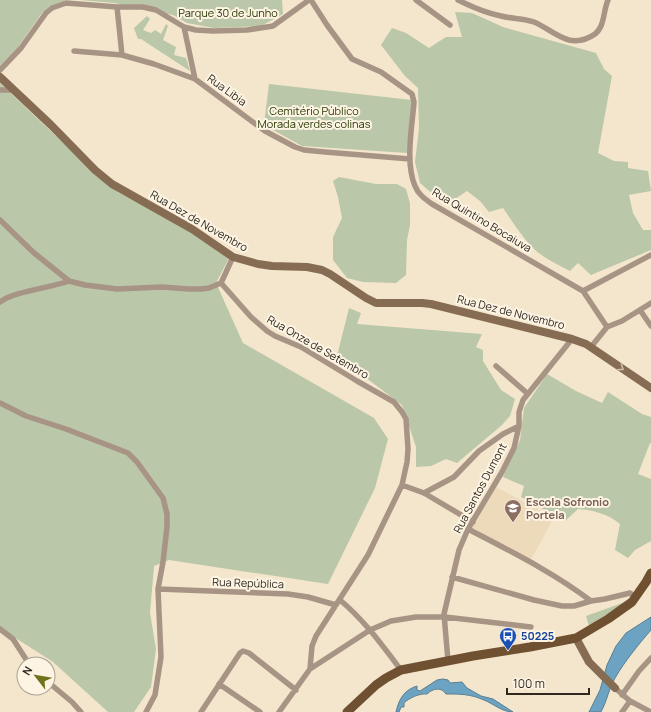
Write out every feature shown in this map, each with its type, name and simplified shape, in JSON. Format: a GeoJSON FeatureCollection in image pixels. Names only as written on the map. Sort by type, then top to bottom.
{"type":"FeatureCollection","features":[{"type":"Feature","properties":{"kind":"main road","name":"Rua Dez de Novembro"},"geometry":{"type":"LineString","coordinates":[[0,77],[12,90],[51,125],[95,170],[112,184],[192,229],[233,257],[258,264],[272,266],[296,266],[322,270],[376,303],[431,304],[572,339],[591,348],[651,388]]}},
{"type":"Feature","properties":{"kind":"main road"},"geometry":{"type":"LineString","coordinates":[[347,712],[376,685],[401,670],[576,638],[623,609],[635,598],[651,575]]}},
{"type":"Feature","properties":{"kind":"main road"},"geometry":{"type":"LineString","coordinates":[[576,638],[589,662],[615,688]]}},
{"type":"Feature","properties":{"kind":"street"},"geometry":{"type":"LineString","coordinates":[[0,70],[21,48],[46,13],[52,8],[66,3],[117,7],[136,6],[156,10],[184,27],[196,30],[213,31],[264,28],[277,23],[310,0]]}},
{"type":"Feature","properties":{"kind":"street","name":"Rua Quintino Bocaiuva"},"geometry":{"type":"LineString","coordinates":[[310,0],[352,58],[381,72],[411,93],[414,97],[410,159],[415,185],[420,194],[426,199],[583,291],[607,327]]}},
{"type":"Feature","properties":{"kind":"street"},"geometry":{"type":"LineString","coordinates":[[416,0],[450,25]]}},
{"type":"Feature","properties":{"kind":"street"},"geometry":{"type":"LineString","coordinates":[[458,0],[502,16],[532,21],[562,37],[569,40],[578,41],[585,39],[599,30],[608,0]]}},
{"type":"Feature","properties":{"kind":"street"},"geometry":{"type":"LineString","coordinates":[[117,7],[122,55]]}},
{"type":"Feature","properties":{"kind":"street"},"geometry":{"type":"LineString","coordinates":[[184,27],[195,80]]}},
{"type":"Feature","properties":{"kind":"street","name":"Rua Libia"},"geometry":{"type":"LineString","coordinates":[[74,51],[122,55],[154,64],[195,80],[265,131],[295,147],[304,150],[410,159]]}},
{"type":"Feature","properties":{"kind":"street"},"geometry":{"type":"LineString","coordinates":[[0,90],[12,90]]}},
{"type":"Feature","properties":{"kind":"street"},"geometry":{"type":"LineString","coordinates":[[0,220],[37,256],[69,281],[85,285],[117,289],[162,287],[201,289],[221,283],[233,257]]}},
{"type":"Feature","properties":{"kind":"street"},"geometry":{"type":"LineString","coordinates":[[583,291],[651,255]]}},
{"type":"Feature","properties":{"kind":"street"},"geometry":{"type":"LineString","coordinates":[[0,302],[8,298],[69,281]]}},
{"type":"Feature","properties":{"kind":"street","name":"Rua Onze de Setembro"},"geometry":{"type":"LineString","coordinates":[[221,283],[251,317],[267,331],[301,347],[394,402],[399,406],[406,419],[408,449],[402,486],[392,503],[374,543],[314,640],[310,669]]}},
{"type":"Feature","properties":{"kind":"street"},"geometry":{"type":"LineString","coordinates":[[591,348],[607,327],[622,321],[651,303]]}},
{"type":"Feature","properties":{"kind":"street"},"geometry":{"type":"LineString","coordinates":[[640,310],[651,326]]}},
{"type":"Feature","properties":{"kind":"street","name":"Rua Santos Dumont"},"geometry":{"type":"LineString","coordinates":[[448,661],[445,607],[459,550],[468,529],[514,448],[519,426],[521,405],[572,339]]}},
{"type":"Feature","properties":{"kind":"street"},"geometry":{"type":"LineString","coordinates":[[496,366],[528,394]]}},
{"type":"Feature","properties":{"kind":"street"},"geometry":{"type":"LineString","coordinates":[[0,403],[32,418],[66,429],[128,453],[137,462],[160,492],[165,504],[167,527],[158,589],[161,657],[155,695],[146,712]]}},
{"type":"Feature","properties":{"kind":"street"},"geometry":{"type":"LineString","coordinates":[[424,493],[454,477],[479,451],[503,434],[519,426]]}},
{"type":"Feature","properties":{"kind":"street"},"geometry":{"type":"LineString","coordinates":[[402,486],[424,493],[473,522]]}},
{"type":"Feature","properties":{"kind":"street"},"geometry":{"type":"LineString","coordinates":[[468,529],[546,571],[571,586],[590,601]]}},
{"type":"Feature","properties":{"kind":"street"},"geometry":{"type":"LineString","coordinates":[[452,577],[534,600],[562,606],[574,606],[590,601],[605,600],[630,593],[635,598]]}},
{"type":"Feature","properties":{"kind":"street","name":"Rua República"},"geometry":{"type":"LineString","coordinates":[[158,589],[288,594],[308,597],[336,605]]}},
{"type":"Feature","properties":{"kind":"street"},"geometry":{"type":"LineString","coordinates":[[340,600],[357,615],[401,670]]}},
{"type":"Feature","properties":{"kind":"street"},"geometry":{"type":"LineString","coordinates":[[279,712],[310,669],[370,630],[391,622],[402,619],[445,617],[531,626]]}},
{"type":"Feature","properties":{"kind":"street"},"geometry":{"type":"LineString","coordinates":[[0,629],[13,639],[24,656]]}},
{"type":"Feature","properties":{"kind":"street"},"geometry":{"type":"LineString","coordinates":[[201,712],[240,653],[243,651],[249,653],[296,690]]}},
{"type":"Feature","properties":{"kind":"street"},"geometry":{"type":"LineString","coordinates":[[622,695],[639,671],[651,658]]}},
{"type":"Feature","properties":{"kind":"street"},"geometry":{"type":"LineString","coordinates":[[219,684],[260,712]]}},
{"type":"Feature","properties":{"kind":"street"},"geometry":{"type":"LineString","coordinates":[[615,688],[641,710],[651,712]]}},
{"type":"Feature","properties":{"kind":"street"},"geometry":{"type":"LineString","coordinates":[[56,689],[81,712]]}},
{"type":"Feature","properties":{"kind":"street"},"geometry":{"type":"LineString","coordinates":[[622,712],[630,701]]}},
{"type":"Feature","properties":{"kind":"shaded area","name":"Escola Sofronio Portela"},"geometry":{"type":"Polygon","coordinates":[[[496,487],[554,518],[530,561],[472,528],[496,487]]]}},
{"type":"Feature","properties":{"kind":"green space"},"geometry":{"type":"Polygon","coordinates":[[[0,0],[66,0],[50,6],[42,13],[18,47],[0,66],[0,0]]]}},
{"type":"Feature","properties":{"kind":"green space","name":"Parque 30 de Junho"},"geometry":{"type":"Polygon","coordinates":[[[80,0],[282,0],[283,14],[261,26],[214,28],[187,23],[173,15],[114,3],[80,0]]]}},
{"type":"Feature","properties":{"kind":"green space"},"geometry":{"type":"Polygon","coordinates":[[[455,12],[472,13],[503,27],[596,53],[604,69],[612,76],[598,153],[614,161],[628,162],[628,168],[648,171],[651,191],[629,195],[633,213],[643,230],[651,230],[651,250],[591,275],[578,263],[570,271],[537,252],[503,208],[489,212],[480,201],[467,191],[452,201],[442,202],[420,183],[415,162],[419,128],[418,88],[405,76],[381,45],[392,28],[406,33],[429,48],[446,37],[462,37],[455,12]]]}},
{"type":"Feature","properties":{"kind":"green space"},"geometry":{"type":"Polygon","coordinates":[[[147,16],[150,19],[143,30],[151,33],[155,30],[161,34],[166,24],[168,26],[163,40],[176,47],[174,55],[186,58],[190,71],[141,39],[138,39],[134,28],[147,16]]]}},
{"type":"Feature","properties":{"kind":"green space"},"geometry":{"type":"Polygon","coordinates":[[[0,83],[78,157],[119,193],[181,225],[229,258],[216,283],[243,343],[374,418],[388,439],[375,488],[328,584],[169,560],[154,566],[150,613],[156,649],[151,687],[134,712],[108,712],[56,665],[56,656],[44,656],[0,628],[0,83]]]}},
{"type":"Feature","properties":{"kind":"green space","name":"Cemitério Público Morada verdes colinas"},"geometry":{"type":"Polygon","coordinates":[[[269,84],[412,100],[407,153],[302,146],[264,125],[269,84]]]}},
{"type":"Feature","properties":{"kind":"green space"},"geometry":{"type":"Polygon","coordinates":[[[339,177],[376,184],[397,184],[406,189],[410,203],[410,225],[407,240],[406,275],[396,283],[363,282],[347,278],[333,260],[333,237],[342,218],[333,181],[339,177]]]}},
{"type":"Feature","properties":{"kind":"green space"},"geometry":{"type":"Polygon","coordinates":[[[349,308],[361,313],[357,324],[482,334],[476,347],[483,350],[483,361],[501,390],[515,399],[510,416],[502,425],[457,463],[446,459],[431,466],[416,467],[416,447],[402,405],[337,356],[349,308]]]}},
{"type":"Feature","properties":{"kind":"green space"},"geometry":{"type":"Polygon","coordinates":[[[547,374],[576,391],[602,403],[608,392],[642,414],[651,417],[651,443],[638,474],[651,479],[651,541],[635,550],[628,558],[615,550],[620,524],[600,513],[578,509],[565,521],[521,497],[524,486],[503,477],[520,440],[524,408],[547,374]]]}},
{"type":"Feature","properties":{"kind":"green space"},"geometry":{"type":"Polygon","coordinates":[[[625,602],[589,626],[586,616],[625,602]]]}},
{"type":"Feature","properties":{"kind":"water"},"geometry":{"type":"Polygon","coordinates":[[[651,617],[651,630],[623,665],[615,678],[601,712],[589,712],[600,690],[607,665],[616,646],[626,633],[651,617]]]}},
{"type":"Feature","properties":{"kind":"water"},"geometry":{"type":"Polygon","coordinates":[[[437,680],[448,680],[450,683],[462,682],[467,688],[481,696],[493,699],[513,712],[509,712],[470,695],[446,694],[442,690],[437,689],[432,690],[427,694],[418,695],[406,701],[404,703],[404,707],[401,707],[399,712],[396,712],[401,699],[409,690],[417,686],[417,690],[420,691],[437,680]]]}},
{"type":"Feature","properties":{"kind":"place","name":"Escola Sofronio Portela"},"geometry":{"type":"Point","coordinates":[513,523]}},
{"type":"Feature","properties":{"kind":"place","name":"50225"},"geometry":{"type":"Point","coordinates":[508,651]}}]}
